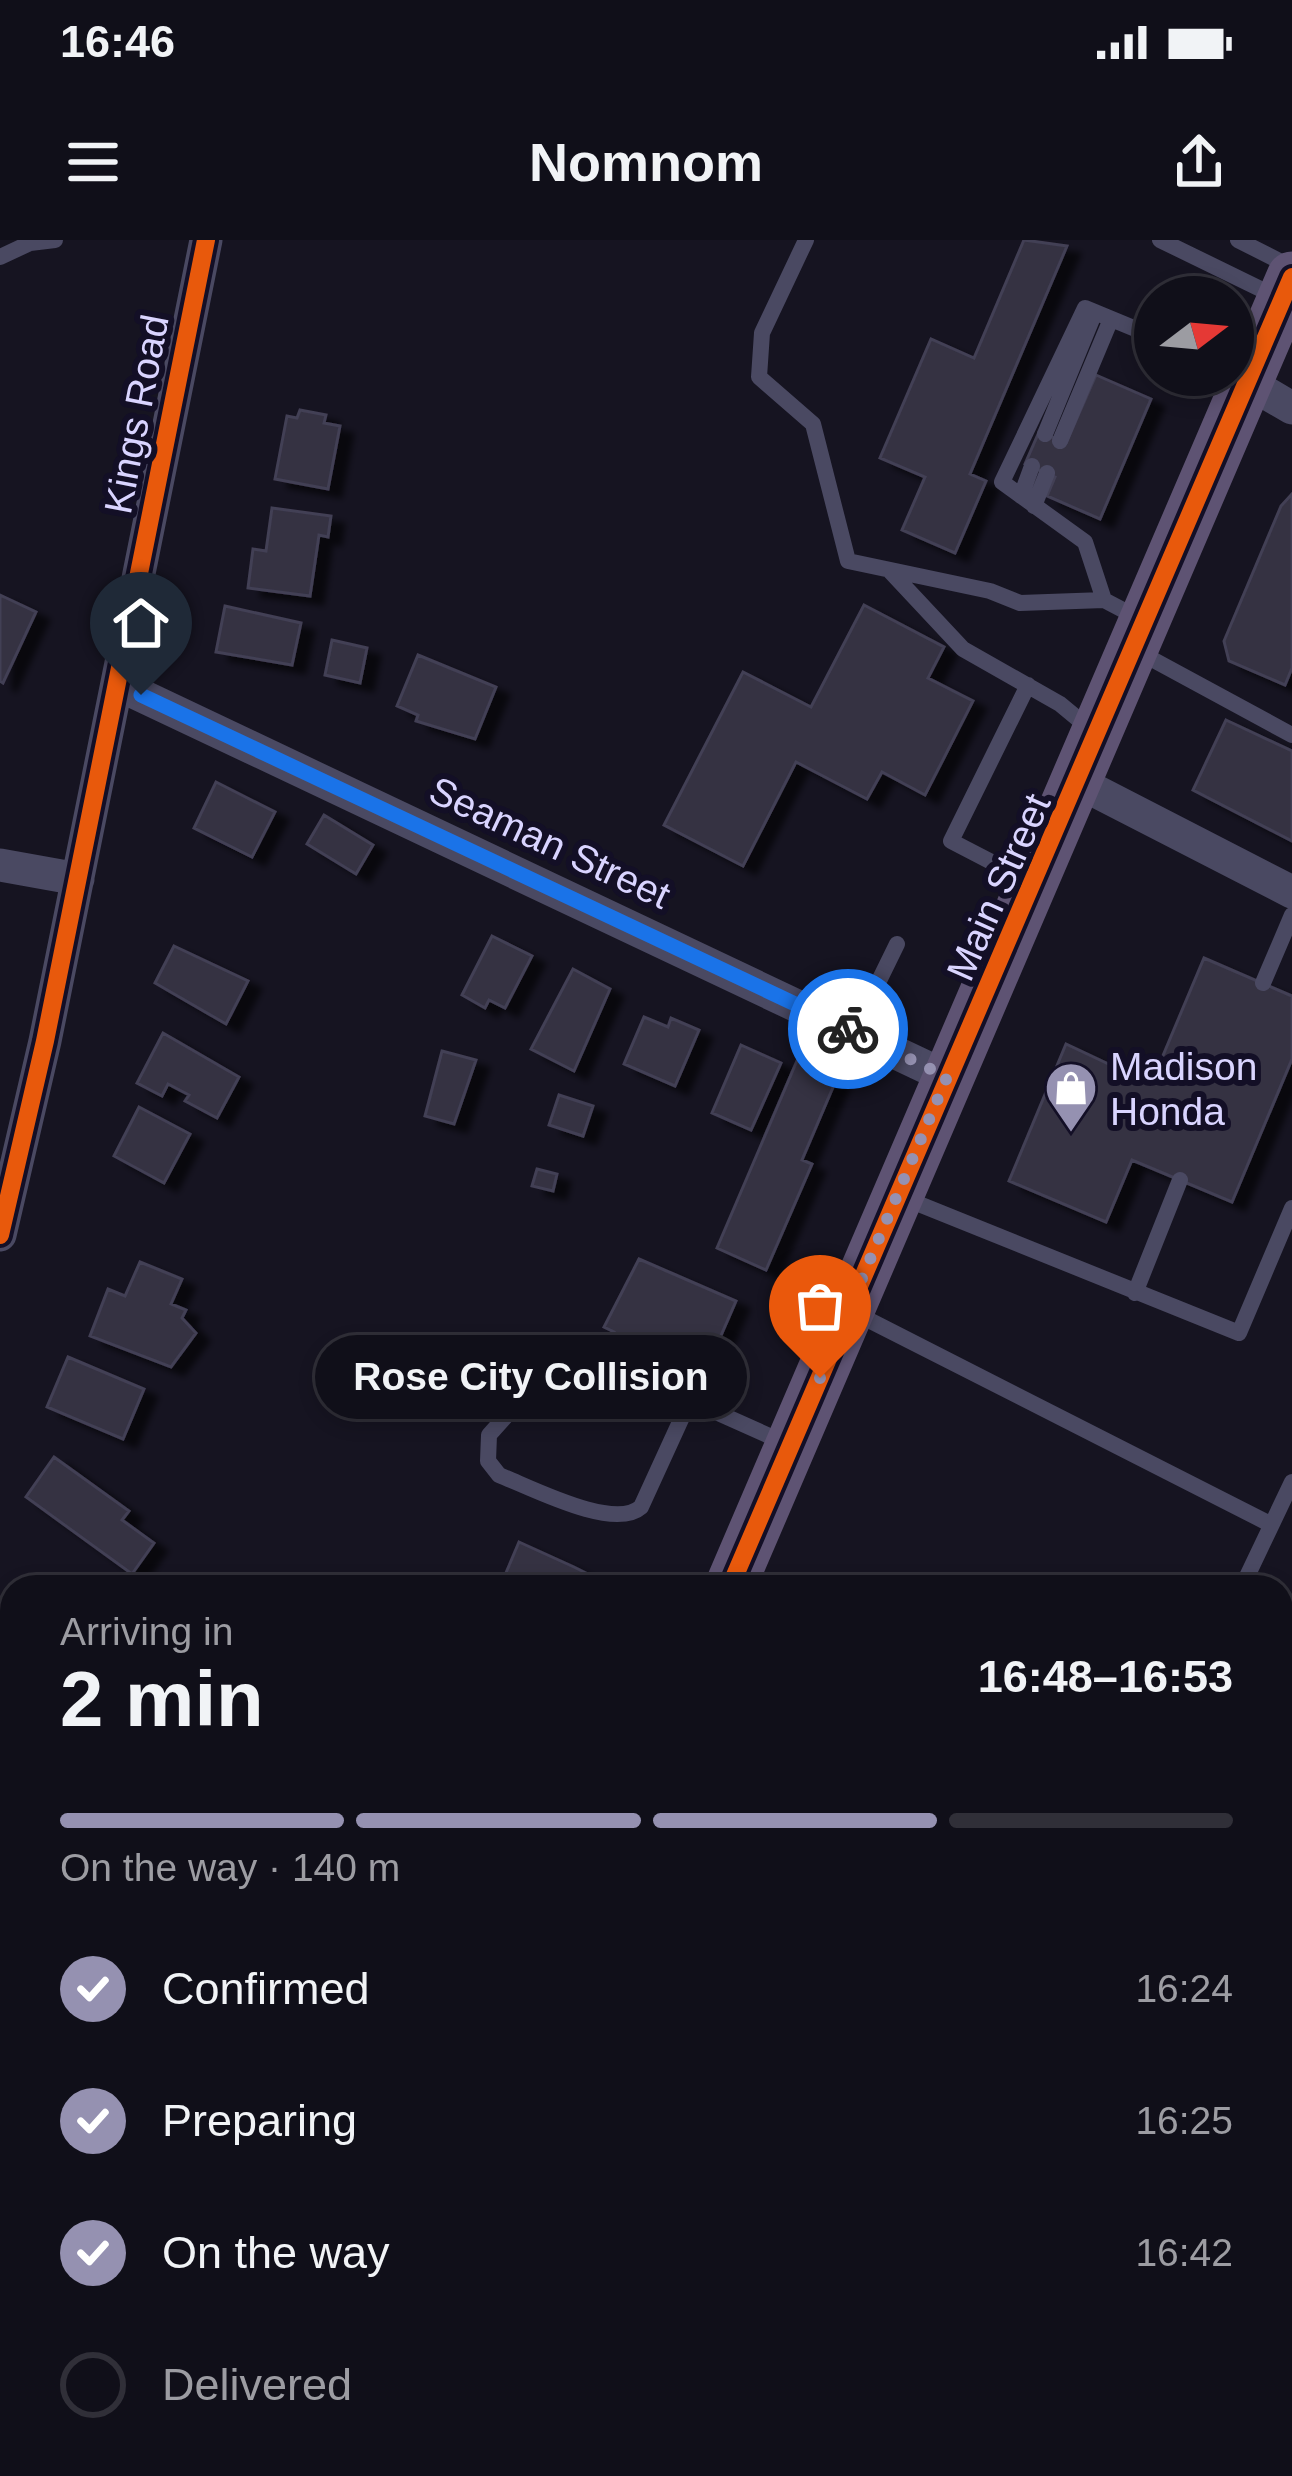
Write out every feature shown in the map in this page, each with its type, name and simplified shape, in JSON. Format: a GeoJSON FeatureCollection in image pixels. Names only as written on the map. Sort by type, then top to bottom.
{"type":"FeatureCollection","features":[{"type":"Feature","properties":{"kind":"main road","name":"Main Street"},"geometry":{"type":"LineString","coordinates":[[740,1575],[947,1077],[1080,783],[1099,736],[1129,624],[1258,388],[1289,281]]}},
{"type":"Feature","properties":{"kind":"street","name":"Kings Road"},"geometry":{"type":"LineString","coordinates":[[0,1235],[78,879],[206,240]]}},
{"type":"Feature","properties":{"kind":"street","name":"Seaman Street"},"geometry":{"type":"LineString","coordinates":[[117,684],[947,1077]]}},
{"type":"Feature","properties":{"kind":"street"},"geometry":{"type":"LineString","coordinates":[[1080,783],[1292,892]]}},
{"type":"Feature","properties":{"kind":"street"},"geometry":{"type":"LineString","coordinates":[[0,865],[78,879]]}},
{"type":"Feature","properties":{"kind":"lane"},"geometry":{"type":"LineString","coordinates":[[0,257],[30,243],[55,240]]}},
{"type":"Feature","properties":{"kind":"lane"},"geometry":{"type":"LineString","coordinates":[[806,240],[762,333],[760,377],[813,424],[848,561],[1129,624],[1292,735]]}},
{"type":"Feature","properties":{"kind":"lane"},"geometry":{"type":"LineString","coordinates":[[1160,240],[1289,281]]}},
{"type":"Feature","properties":{"kind":"lane"},"geometry":{"type":"LineString","coordinates":[[1238,240],[1289,281]]}},
{"type":"Feature","properties":{"kind":"lane"},"geometry":{"type":"LineString","coordinates":[[1129,624],[1085,542],[1002,482],[1085,308],[1134,328]]}},
{"type":"Feature","properties":{"kind":"lane"},"geometry":{"type":"LineString","coordinates":[[1053,438],[1103,315]]}},
{"type":"Feature","properties":{"kind":"lane"},"geometry":{"type":"LineString","coordinates":[[1027,501],[1040,470]]}},
{"type":"Feature","properties":{"kind":"lane"},"geometry":{"type":"LineString","coordinates":[[888,569],[963,649],[1028,685],[1099,736]]}},
{"type":"Feature","properties":{"kind":"lane"},"geometry":{"type":"LineString","coordinates":[[1028,685],[951,841],[1035,885]]}},
{"type":"Feature","properties":{"kind":"lane"},"geometry":{"type":"LineString","coordinates":[[1263,983],[1292,915]]}},
{"type":"Feature","properties":{"kind":"lane"},"geometry":{"type":"LineString","coordinates":[[854,1032],[897,944]]}},
{"type":"Feature","properties":{"kind":"lane"},"geometry":{"type":"LineString","coordinates":[[1135,1293],[1180,1180]]}},
{"type":"Feature","properties":{"kind":"lane"},"geometry":{"type":"LineString","coordinates":[[898,1196],[1239,1333],[1292,1208]]}},
{"type":"Feature","properties":{"kind":"lane"},"geometry":{"type":"LineString","coordinates":[[849,1310],[1270,1524]]}},
{"type":"Feature","properties":{"kind":"lane"},"geometry":{"type":"LineString","coordinates":[[689,1402],[641,1507],[632,1515],[611,1517],[544,1492],[499,1475],[488,1461],[489,1436],[566,1349],[791,1445]]}},
{"type":"Feature","properties":{"kind":"lane"},"geometry":{"type":"LineString","coordinates":[[1247,1575],[1292,1482]]}},
{"type":"Feature","properties":{"kind":"building"},"geometry":{"type":"Polygon","coordinates":[[[1024,240],[1067,246],[970,474],[986,481],[955,553],[902,530],[925,477],[880,458],[931,339],[974,358],[1024,240]]]}},
{"type":"Feature","properties":{"kind":"building"},"geometry":{"type":"Polygon","coordinates":[[[1096,375],[1134,392],[1134,396],[1151,399],[1100,519],[1047,496],[1055,477],[1025,464],[1039,432],[1066,443],[1096,375]]]}},
{"type":"Feature","properties":{"kind":"building"},"geometry":{"type":"Polygon","coordinates":[[[300,410],[326,415],[324,423],[340,426],[328,489],[275,479],[287,416],[297,418],[300,410]]]}},
{"type":"Feature","properties":{"kind":"building"},"geometry":{"type":"Polygon","coordinates":[[[1292,494],[1292,668],[1285,685],[1229,661],[1224,641],[1281,506],[1292,494]]]}},
{"type":"Feature","properties":{"kind":"building"},"geometry":{"type":"Polygon","coordinates":[[[272,508],[331,516],[328,537],[319,535],[310,596],[248,588],[253,549],[266,551],[272,508]]]}},
{"type":"Feature","properties":{"kind":"building"},"geometry":{"type":"Polygon","coordinates":[[[0,595],[36,612],[3,683],[0,681],[0,595]]]}},
{"type":"Feature","properties":{"kind":"building"},"geometry":{"type":"Polygon","coordinates":[[[864,605],[944,647],[928,678],[973,701],[925,795],[882,772],[867,799],[796,762],[743,866],[664,825],[743,672],[811,707],[864,605]]]}},
{"type":"Feature","properties":{"kind":"building"},"geometry":{"type":"Polygon","coordinates":[[[225,606],[301,623],[292,665],[216,652],[225,606]]]}},
{"type":"Feature","properties":{"kind":"building"},"geometry":{"type":"Polygon","coordinates":[[[332,640],[367,648],[360,683],[325,675],[332,640]]]}},
{"type":"Feature","properties":{"kind":"building"},"geometry":{"type":"Polygon","coordinates":[[[418,655],[496,687],[475,739],[416,721],[418,715],[397,706],[418,655]]]}},
{"type":"Feature","properties":{"kind":"building"},"geometry":{"type":"Polygon","coordinates":[[[1226,720],[1292,751],[1292,841],[1193,790],[1226,720]]]}},
{"type":"Feature","properties":{"kind":"building"},"geometry":{"type":"Polygon","coordinates":[[[216,782],[275,812],[252,857],[194,828],[216,782]]]}},
{"type":"Feature","properties":{"kind":"building"},"geometry":{"type":"Polygon","coordinates":[[[324,815],[373,845],[356,874],[307,844],[324,815]]]}},
{"type":"Feature","properties":{"kind":"building"},"geometry":{"type":"Polygon","coordinates":[[[492,936],[532,956],[505,1008],[489,1000],[485,1008],[462,995],[492,936]]]}},
{"type":"Feature","properties":{"kind":"building"},"geometry":{"type":"Polygon","coordinates":[[[174,946],[248,981],[226,1024],[155,983],[174,946]]]}},
{"type":"Feature","properties":{"kind":"building"},"geometry":{"type":"Polygon","coordinates":[[[1204,958],[1292,996],[1292,1059],[1232,1202],[1132,1160],[1106,1222],[1009,1181],[1066,1044],[1151,1084],[1204,958]]]}},
{"type":"Feature","properties":{"kind":"building"},"geometry":{"type":"Polygon","coordinates":[[[573,969],[610,989],[574,1071],[531,1049],[573,969]]]}},
{"type":"Feature","properties":{"kind":"building"},"geometry":{"type":"Polygon","coordinates":[[[644,1017],[668,1027],[671,1018],[699,1030],[675,1086],[624,1064],[644,1017]]]}},
{"type":"Feature","properties":{"kind":"building"},"geometry":{"type":"Polygon","coordinates":[[[163,1033],[239,1077],[217,1118],[185,1101],[189,1095],[168,1084],[162,1096],[137,1083],[163,1033]]]}},
{"type":"Feature","properties":{"kind":"building"},"geometry":{"type":"Polygon","coordinates":[[[741,1045],[781,1063],[751,1130],[712,1113],[741,1045]]]}},
{"type":"Feature","properties":{"kind":"building"},"geometry":{"type":"Polygon","coordinates":[[[802,1049],[842,1066],[802,1160],[812,1164],[766,1270],[717,1248],[802,1049]]]}},
{"type":"Feature","properties":{"kind":"building"},"geometry":{"type":"Polygon","coordinates":[[[442,1051],[476,1060],[454,1124],[425,1116],[442,1051]]]}},
{"type":"Feature","properties":{"kind":"building"},"geometry":{"type":"Polygon","coordinates":[[[559,1095],[593,1106],[583,1136],[549,1125],[559,1095]]]}},
{"type":"Feature","properties":{"kind":"building"},"geometry":{"type":"Polygon","coordinates":[[[139,1107],[190,1134],[164,1183],[114,1156],[139,1107]]]}},
{"type":"Feature","properties":{"kind":"building"},"geometry":{"type":"Polygon","coordinates":[[[537,1169],[557,1174],[553,1191],[532,1186],[537,1169]]]}},
{"type":"Feature","properties":{"kind":"building"},"geometry":{"type":"Polygon","coordinates":[[[639,1259],[736,1301],[702,1379],[653,1355],[650,1361],[609,1343],[614,1332],[604,1327],[639,1259]]]}},
{"type":"Feature","properties":{"kind":"building"},"geometry":{"type":"Polygon","coordinates":[[[140,1262],[182,1279],[171,1304],[186,1310],[182,1318],[196,1333],[171,1367],[90,1336],[108,1289],[125,1296],[140,1262]]]}},
{"type":"Feature","properties":{"kind":"building"},"geometry":{"type":"Polygon","coordinates":[[[68,1357],[144,1389],[123,1439],[47,1407],[68,1357]]]}},
{"type":"Feature","properties":{"kind":"building"},"geometry":{"type":"Polygon","coordinates":[[[54,1457],[129,1511],[122,1520],[154,1543],[132,1574],[26,1497],[54,1457]]]}},
{"type":"Feature","properties":{"kind":"building"},"geometry":{"type":"Polygon","coordinates":[[[519,1542],[590,1575],[505,1575],[519,1542]]]}},
{"type":"Feature","properties":{"kind":"cycle path"},"geometry":{"type":"LineString","coordinates":[[0,1235],[45,1041],[206,240]]}},
{"type":"Feature","properties":{"kind":"cycle path"},"geometry":{"type":"LineString","coordinates":[[735,1575],[1292,277]]}},
{"type":"Feature","properties":{"kind":"way so far"},"geometry":{"type":"LineString","coordinates":[[820,1378],[947,1077],[848,1029]]}},
{"type":"Feature","properties":{"kind":"place","name":"Madison Honda"},"geometry":{"type":"Point","coordinates":[1071,1134]}},
{"type":"Feature","properties":{"kind":"place","name":"Rose City Collision"},"geometry":{"type":"Point","coordinates":[820,1378]}},
{"type":"Feature","properties":{"kind":"route"},"geometry":{"type":"LineString","coordinates":[[141,695],[848,1029]]}}]}
